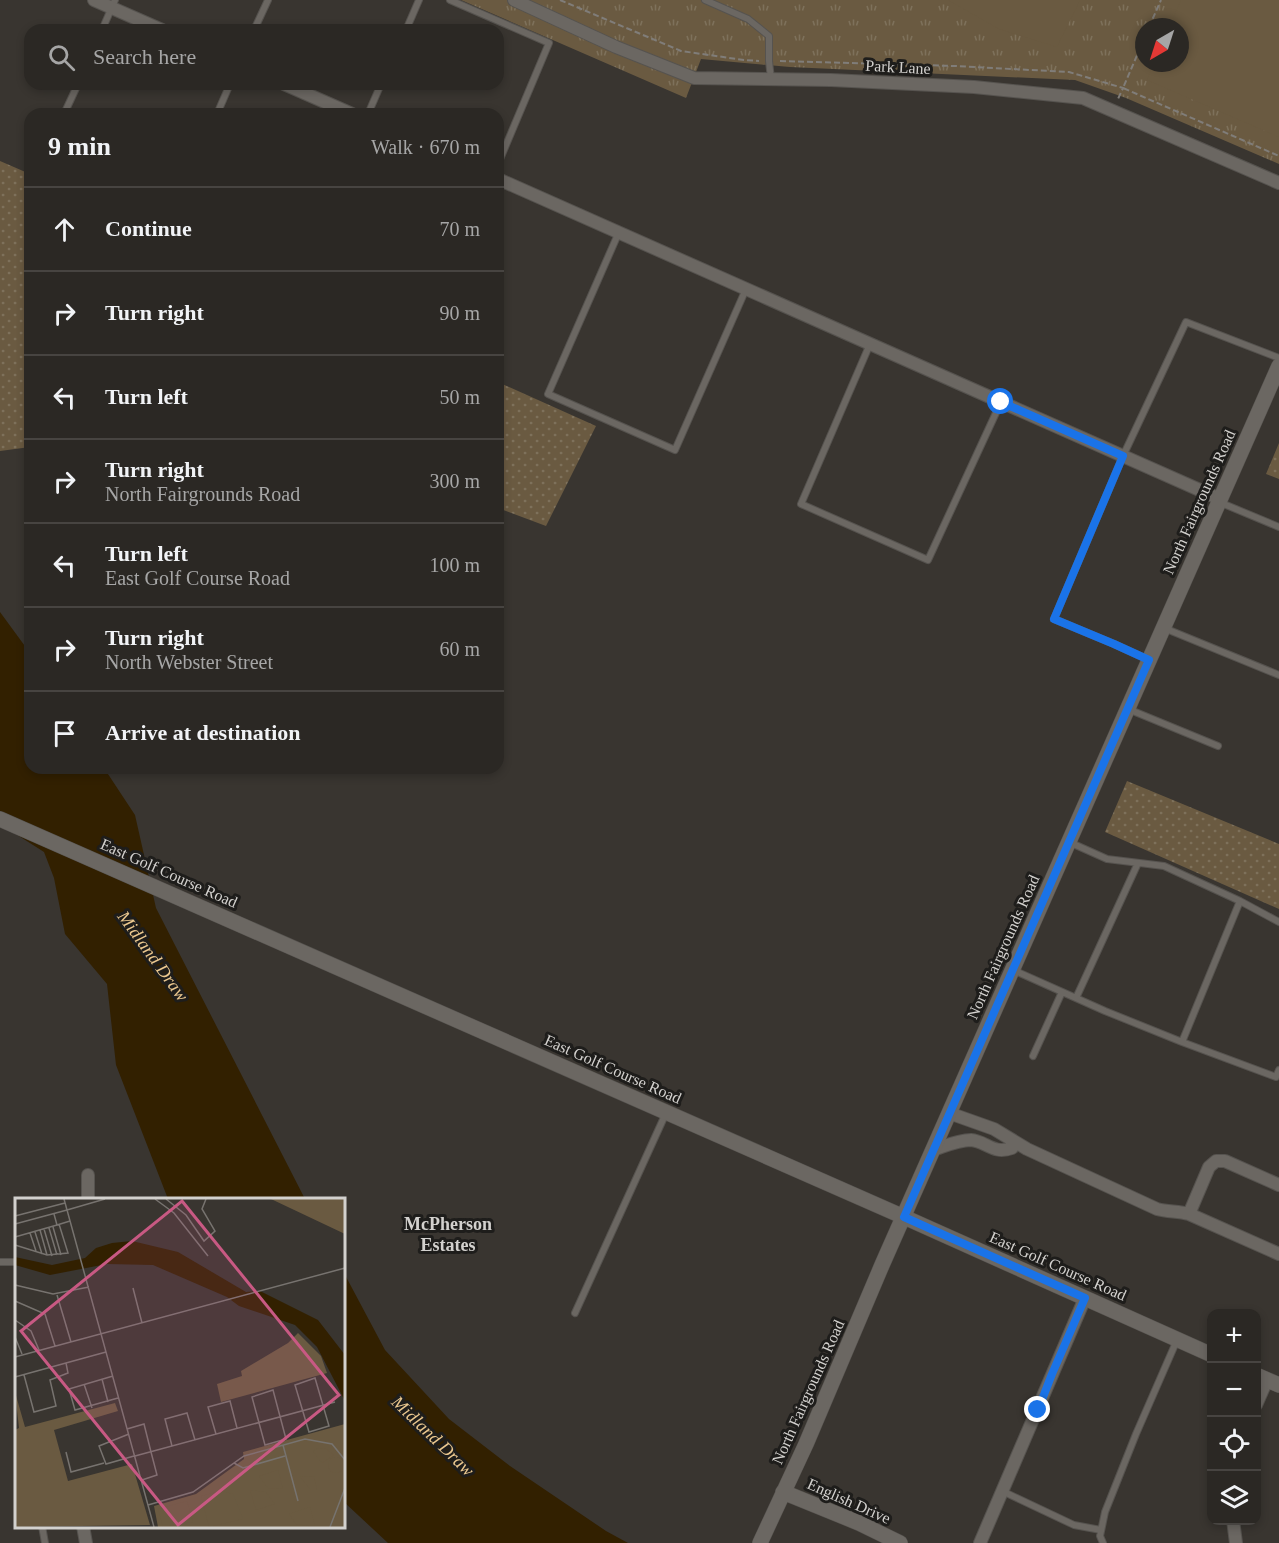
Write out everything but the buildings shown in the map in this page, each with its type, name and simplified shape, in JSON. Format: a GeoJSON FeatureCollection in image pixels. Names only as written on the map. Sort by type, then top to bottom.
{"type":"FeatureCollection","features":[{"type":"Feature","properties":{"kind":"street"},"geometry":{"type":"LineString","coordinates":[[94,0],[113,4],[151,24]]}},
{"type":"Feature","properties":{"kind":"street","name":"Park Lane"},"geometry":{"type":"LineString","coordinates":[[514,0],[616,47],[694,78],[831,80],[974,87],[1083,98],[1279,183]]}},
{"type":"Feature","properties":{"kind":"street"},"geometry":{"type":"LineString","coordinates":[[298,90],[338,108]]}},
{"type":"Feature","properties":{"kind":"street"},"geometry":{"type":"LineString","coordinates":[[504,182],[1220,500]]}},
{"type":"Feature","properties":{"kind":"street","name":"North Fairgrounds Road"},"geometry":{"type":"LineString","coordinates":[[760,1543],[1279,366]]}},
{"type":"Feature","properties":{"kind":"street","name":"East Golf Course Road"},"geometry":{"type":"LineString","coordinates":[[0,819],[1207,1353]]}},
{"type":"Feature","properties":{"kind":"street"},"geometry":{"type":"LineString","coordinates":[[950,1113],[994,1129],[1036,1154],[1157,1209],[1189,1214],[1279,1254]]}},
{"type":"Feature","properties":{"kind":"street"},"geometry":{"type":"LineString","coordinates":[[933,1150],[972,1140],[993,1149],[1006,1150],[1012,1148],[1015,1142]]}},
{"type":"Feature","properties":{"kind":"street"},"geometry":{"type":"LineString","coordinates":[[1189,1214],[1209,1167],[1216,1161],[1225,1161],[1279,1185]]}},
{"type":"Feature","properties":{"kind":"street"},"geometry":{"type":"LineString","coordinates":[[88,1175],[88,1198]]}},
{"type":"Feature","properties":{"kind":"street"},"geometry":{"type":"LineString","coordinates":[[980,1543],[1085,1298]]}},
{"type":"Feature","properties":{"kind":"street"},"geometry":{"type":"LineString","coordinates":[[1261,1396],[1268,1380]]}},
{"type":"Feature","properties":{"kind":"street","name":"English Drive"},"geometry":{"type":"LineString","coordinates":[[783,1492],[859,1523],[900,1543]]}},
{"type":"Feature","properties":{"kind":"street"},"geometry":{"type":"LineString","coordinates":[[1234,1525],[1236,1543]]}},
{"type":"Feature","properties":{"kind":"street"},"geometry":{"type":"LineString","coordinates":[[83,1528],[86,1543]]}},
{"type":"Feature","properties":{"kind":"lane"},"geometry":{"type":"LineString","coordinates":[[257,24],[268,0]]}},
{"type":"Feature","properties":{"kind":"lane"},"geometry":{"type":"LineString","coordinates":[[409,24],[419,0]]}},
{"type":"Feature","properties":{"kind":"lane"},"geometry":{"type":"LineString","coordinates":[[450,0],[549,43],[504,150]]}},
{"type":"Feature","properties":{"kind":"lane"},"geometry":{"type":"LineString","coordinates":[[705,0],[748,18],[769,36],[771,79]]}},
{"type":"Feature","properties":{"kind":"lane"},"geometry":{"type":"LineString","coordinates":[[105,24],[113,4]]}},
{"type":"Feature","properties":{"kind":"lane"},"geometry":{"type":"LineString","coordinates":[[67,108],[75,90]]}},
{"type":"Feature","properties":{"kind":"lane"},"geometry":{"type":"LineString","coordinates":[[220,108],[227,90]]}},
{"type":"Feature","properties":{"kind":"lane"},"geometry":{"type":"LineString","coordinates":[[371,108],[378,90]]}},
{"type":"Feature","properties":{"kind":"lane"},"geometry":{"type":"LineString","coordinates":[[619,232],[548,394],[675,450],[746,289]]}},
{"type":"Feature","properties":{"kind":"lane"},"geometry":{"type":"LineString","coordinates":[[1149,660],[1054,619],[1123,456],[1186,322],[1279,358]]}},
{"type":"Feature","properties":{"kind":"lane"},"geometry":{"type":"LineString","coordinates":[[870,344],[801,504],[907,551],[928,560],[1001,402]]}},
{"type":"Feature","properties":{"kind":"lane"},"geometry":{"type":"LineString","coordinates":[[1220,500],[1279,527]]}},
{"type":"Feature","properties":{"kind":"lane"},"geometry":{"type":"LineString","coordinates":[[1164,627],[1279,675]]}},
{"type":"Feature","properties":{"kind":"lane"},"geometry":{"type":"LineString","coordinates":[[1128,708],[1218,746]]}},
{"type":"Feature","properties":{"kind":"lane"},"geometry":{"type":"LineString","coordinates":[[1069,842],[1107,859],[1164,866],[1240,901],[1279,922]]}},
{"type":"Feature","properties":{"kind":"lane"},"geometry":{"type":"LineString","coordinates":[[1076,998],[1138,863]]}},
{"type":"Feature","properties":{"kind":"lane"},"geometry":{"type":"LineString","coordinates":[[1182,1042],[1240,901]]}},
{"type":"Feature","properties":{"kind":"lane"},"geometry":{"type":"LineString","coordinates":[[1013,970],[1182,1042],[1276,1077],[1279,1070]]}},
{"type":"Feature","properties":{"kind":"lane"},"geometry":{"type":"LineString","coordinates":[[1034,1056],[1062,992]]}},
{"type":"Feature","properties":{"kind":"lane"},"geometry":{"type":"LineString","coordinates":[[575,1313],[666,1112]]}},
{"type":"Feature","properties":{"kind":"lane"},"geometry":{"type":"LineString","coordinates":[[1103,1543],[1100,1536],[1105,1512],[1178,1340]]}},
{"type":"Feature","properties":{"kind":"lane"},"geometry":{"type":"LineString","coordinates":[[1002,1491],[1074,1525],[1101,1530]]}},
{"type":"Feature","properties":{"kind":"lane"},"geometry":{"type":"LineString","coordinates":[[42,1528],[45,1543]]}},
{"type":"Feature","properties":{"kind":"path"},"geometry":{"type":"LineString","coordinates":[[560,0],[681,51],[744,60],[1069,72],[1123,88],[1279,156]]}},
{"type":"Feature","properties":{"kind":"path"},"geometry":{"type":"LineString","coordinates":[[1153,18],[1161,0]]}},
{"type":"Feature","properties":{"kind":"path"},"geometry":{"type":"LineString","coordinates":[[1112,111],[1135,60]]}},
{"type":"Feature","properties":{"kind":"green space"},"geometry":{"type":"Polygon","coordinates":[[[461,0],[1279,0],[1279,164],[1126,98],[1075,80],[790,67],[701,59],[686,98],[461,0]]]}},
{"type":"Feature","properties":{"kind":"green space"},"geometry":{"type":"Polygon","coordinates":[[[948,0],[1080,0],[1057,47],[999,29],[948,0]]]}},
{"type":"Feature","properties":{"kind":"green space"},"geometry":{"type":"Polygon","coordinates":[[[1181,0],[1279,0],[1279,137],[1147,80],[1150,72],[1189,72],[1189,18],[1173,18],[1181,0]]]}},
{"type":"Feature","properties":{"kind":"green space"},"geometry":{"type":"Polygon","coordinates":[[[0,161],[24,171],[24,448],[0,451],[0,161]]]}},
{"type":"Feature","properties":{"kind":"green space"},"geometry":{"type":"Polygon","coordinates":[[[504,385],[596,426],[546,526],[504,510],[504,385]]]}},
{"type":"Feature","properties":{"kind":"green space"},"geometry":{"type":"Polygon","coordinates":[[[1279,443],[1279,479],[1266,474],[1279,443]]]}},
{"type":"Feature","properties":{"kind":"green space"},"geometry":{"type":"Polygon","coordinates":[[[1127,781],[1279,844],[1279,909],[1105,832],[1127,781]]]}},
{"type":"Feature","properties":{"kind":"water","name":"Midland Draw"},"geometry":{"type":"Polygon","coordinates":[[[0,612],[24,645],[24,774],[108,774],[135,815],[156,908],[304,1198],[168,1198],[116,1065],[107,984],[65,934],[54,878],[44,852],[0,824],[0,612]]]}},
{"type":"Feature","properties":{"kind":"water","name":"Midland Draw"},"geometry":{"type":"Polygon","coordinates":[[[345,1275],[385,1350],[449,1419],[510,1466],[606,1531],[628,1543],[388,1543],[345,1503],[345,1275]]]}},
{"type":"Feature","properties":{"kind":"district","name":"McPherson Estates"},"geometry":{"type":"Point","coordinates":[448,1234]}},
{"type":"Feature","properties":{"kind":"route"},"geometry":{"type":"LineString","coordinates":[[1001,402],[1123,456],[1054,619],[1149,660],[904,1217],[1085,1298],[1038,1410]]}}]}
